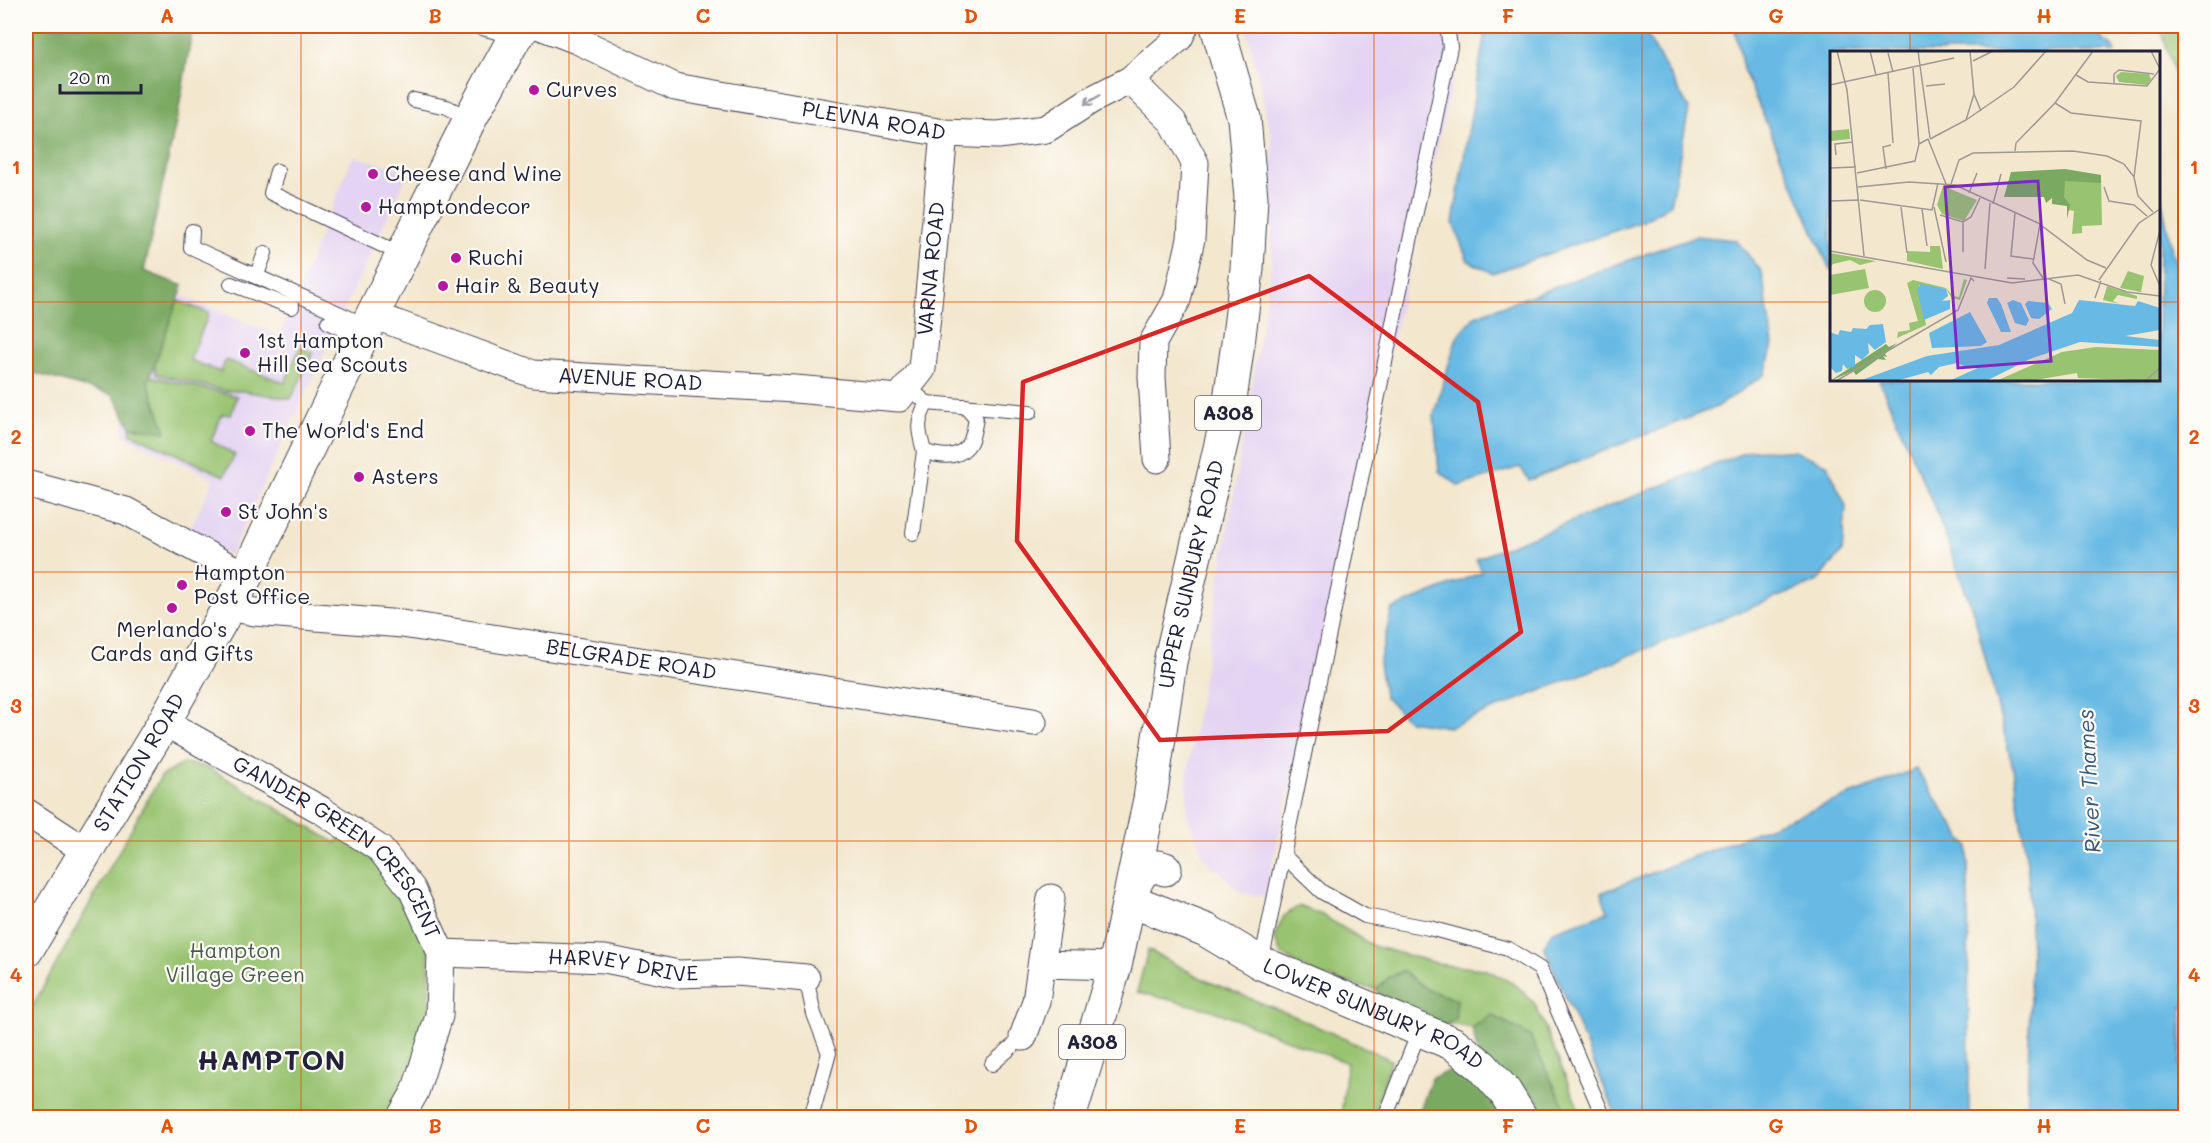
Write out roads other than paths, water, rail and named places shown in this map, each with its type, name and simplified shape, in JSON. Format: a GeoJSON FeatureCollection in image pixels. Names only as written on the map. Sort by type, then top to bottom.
{"type":"FeatureCollection","features":[{"type":"Feature","properties":{"kind":"main road","name":"UPPER SUNBURY ROAD"},"geometry":{"type":"LineString","coordinates":[[1069,1118],[1115,966],[1130,900],[1147,817],[1170,662],[1228,414],[1247,269],[1251,198],[1244,118],[1217,26]]}},
{"type":"Feature","properties":{"kind":"main road","name":"STATION ROAD"},"geometry":{"type":"LineString","coordinates":[[26,951],[164,722],[246,576],[470,119],[527,29]]}},
{"type":"Feature","properties":{"kind":"main road","name":"LOWER SUNBURY ROAD"},"geometry":{"type":"LineString","coordinates":[[1147,817],[1149,832],[1165,869],[1206,930]]}},
{"type":"Feature","properties":{"kind":"main road"},"geometry":{"type":"LineString","coordinates":[[1130,900],[1137,878],[1145,870],[1158,866],[1165,869]]}},
{"type":"Feature","properties":{"kind":"main road","name":"LOWER SUNBURY ROAD"},"geometry":{"type":"LineString","coordinates":[[1130,900],[1206,930],[1261,963],[1454,1044],[1482,1066],[1505,1092],[1521,1118]]}},
{"type":"Feature","properties":{"kind":"street","name":"PLEVNA ROAD"},"geometry":{"type":"LineString","coordinates":[[527,29],[579,41],[675,87],[944,134],[998,135],[1046,129],[1091,100],[1130,80],[1179,39],[1185,26]]}},
{"type":"Feature","properties":{"kind":"street"},"geometry":{"type":"LineString","coordinates":[[1130,80],[1173,122],[1194,163],[1191,239],[1177,300],[1153,342],[1152,377],[1157,459]]}},
{"type":"Feature","properties":{"kind":"street","name":"VARNA ROAD"},"geometry":{"type":"LineString","coordinates":[[911,396],[922,369],[944,134]]}},
{"type":"Feature","properties":{"kind":"street","name":"AVENUE ROAD"},"geometry":{"type":"LineString","coordinates":[[367,326],[533,374],[911,396]]}},
{"type":"Feature","properties":{"kind":"street"},"geometry":{"type":"LineString","coordinates":[[26,484],[126,511],[246,576]]}},
{"type":"Feature","properties":{"kind":"street","name":"BELGRADE ROAD"},"geometry":{"type":"LineString","coordinates":[[229,607],[255,612],[402,624],[1033,722]]}},
{"type":"Feature","properties":{"kind":"street","name":"GANDER GREEN CRESCENT"},"geometry":{"type":"LineString","coordinates":[[164,722],[321,810],[380,849],[412,889],[441,953],[439,1016],[415,1092],[400,1118]]}},
{"type":"Feature","properties":{"kind":"street"},"geometry":{"type":"LineString","coordinates":[[26,812],[86,851]]}},
{"type":"Feature","properties":{"kind":"street"},"geometry":{"type":"LineString","coordinates":[[1023,1037],[1036,1001],[1051,898]]}},
{"type":"Feature","properties":{"kind":"street","name":"HARVEY DRIVE"},"geometry":{"type":"LineString","coordinates":[[441,953],[605,959],[678,974],[737,972],[806,978]]}},
{"type":"Feature","properties":{"kind":"street"},"geometry":{"type":"LineString","coordinates":[[1043,964],[1115,966]]}},
{"type":"Feature","properties":{"kind":"lane"},"geometry":{"type":"LineString","coordinates":[[475,26],[527,29]]}},
{"type":"Feature","properties":{"kind":"lane"},"geometry":{"type":"LineString","coordinates":[[1261,963],[1450,47],[1447,26]]}},
{"type":"Feature","properties":{"kind":"lane"},"geometry":{"type":"LineString","coordinates":[[414,100],[447,107],[470,119]]}},
{"type":"Feature","properties":{"kind":"lane"},"geometry":{"type":"LineString","coordinates":[[277,171],[271,193],[403,255]]}},
{"type":"Feature","properties":{"kind":"lane"},"geometry":{"type":"LineString","coordinates":[[192,231],[191,247],[367,326]]}},
{"type":"Feature","properties":{"kind":"lane"},"geometry":{"type":"LineString","coordinates":[[256,277],[265,253]]}},
{"type":"Feature","properties":{"kind":"lane"},"geometry":{"type":"LineString","coordinates":[[231,284],[292,308]]}},
{"type":"Feature","properties":{"kind":"lane"},"geometry":{"type":"LineString","coordinates":[[328,322],[367,326]]}},
{"type":"Feature","properties":{"kind":"lane"},"geometry":{"type":"LineString","coordinates":[[911,396],[965,406],[1030,412]]}},
{"type":"Feature","properties":{"kind":"lane"},"geometry":{"type":"LineString","coordinates":[[911,396],[919,417],[919,432],[924,451],[913,533]]}},
{"type":"Feature","properties":{"kind":"lane"},"geometry":{"type":"LineString","coordinates":[[924,451],[939,457],[958,454],[970,443],[976,419],[965,406]]}},
{"type":"Feature","properties":{"kind":"lane"},"geometry":{"type":"LineString","coordinates":[[1283,855],[1322,892],[1365,916],[1429,928],[1508,949],[1540,969],[1604,1118]]}},
{"type":"Feature","properties":{"kind":"lane"},"geometry":{"type":"LineString","coordinates":[[806,978],[814,1014],[829,1053],[811,1118]]}},
{"type":"Feature","properties":{"kind":"lane"},"geometry":{"type":"LineString","coordinates":[[1385,1118],[1420,1029]]}},
{"type":"Feature","properties":{"kind":"lane"},"geometry":{"type":"LineString","coordinates":[[992,1064],[1023,1037]]}},
{"type":"Feature","properties":{"kind":"water"},"geometry":{"type":"Polygon","coordinates":[[[1486,26],[1642,26],[1689,109],[1670,205],[1643,221],[1493,273],[1468,261],[1453,223],[1486,26]]]}},
{"type":"Feature","properties":{"kind":"water"},"geometry":{"type":"Polygon","coordinates":[[[1734,26],[2099,26],[2103,40],[2113,46],[2116,51],[1830,51],[1830,270],[1743,69],[1734,26]]]}},
{"type":"Feature","properties":{"kind":"water","name":"River Thames"},"geometry":{"type":"Polygon","coordinates":[[[2160,193],[2172,251],[2186,292],[2186,1004],[2182,1006],[2178,1117],[2027,1117],[2031,957],[2028,870],[2013,768],[1974,614],[1936,511],[1879,381],[2160,381],[2160,193]]]}},
{"type":"Feature","properties":{"kind":"water"},"geometry":{"type":"Polygon","coordinates":[[[1695,236],[1736,240],[1762,272],[1773,345],[1765,374],[1719,406],[1529,480],[1520,467],[1459,486],[1439,471],[1434,414],[1457,337],[1475,316],[1695,236]]]}},
{"type":"Feature","properties":{"kind":"water"},"geometry":{"type":"Polygon","coordinates":[[[1751,450],[1794,451],[1827,464],[1846,506],[1842,552],[1818,581],[1449,727],[1409,721],[1384,696],[1379,663],[1392,609],[1482,572],[1476,559],[1751,450]]]}},
{"type":"Feature","properties":{"kind":"water"},"geometry":{"type":"Polygon","coordinates":[[[1916,769],[1968,847],[1969,1117],[1617,1117],[1544,946],[1553,931],[1608,912],[1601,893],[1916,769]]]}},
{"type":"Feature","properties":{"kind":"place","name":"Curves"},"geometry":{"type":"Point","coordinates":[534,90]}},
{"type":"Feature","properties":{"kind":"place","name":"Cheese and Wine"},"geometry":{"type":"Point","coordinates":[373,174]}},
{"type":"Feature","properties":{"kind":"place","name":"Hamptondecor"},"geometry":{"type":"Point","coordinates":[366,207]}},
{"type":"Feature","properties":{"kind":"place","name":"Ruchi"},"geometry":{"type":"Point","coordinates":[456,258]}},
{"type":"Feature","properties":{"kind":"place","name":"Hair & Beauty"},"geometry":{"type":"Point","coordinates":[443,286]}},
{"type":"Feature","properties":{"kind":"place","name":"1st Hampton Hill Sea Scouts"},"geometry":{"type":"Point","coordinates":[245,353]}},
{"type":"Feature","properties":{"kind":"place","name":"The World's End"},"geometry":{"type":"Point","coordinates":[250,431]}},
{"type":"Feature","properties":{"kind":"place","name":"Asters"},"geometry":{"type":"Point","coordinates":[359,477]}},
{"type":"Feature","properties":{"kind":"place","name":"St John's"},"geometry":{"type":"Point","coordinates":[226,512]}},
{"type":"Feature","properties":{"kind":"place","name":"Hampton Post Office"},"geometry":{"type":"Point","coordinates":[182,585]}},
{"type":"Feature","properties":{"kind":"place","name":"Merlando's Cards and Gifts"},"geometry":{"type":"Point","coordinates":[172,608]}},
{"type":"Feature","properties":{"kind":"district","name":"HAMPTON"},"geometry":{"type":"Point","coordinates":[272,1061]}},
{"type":"Feature","properties":{"kind":"park label","name":"Hampton Village Green"},"geometry":{"type":"Point","coordinates":[235,963]}}]}
